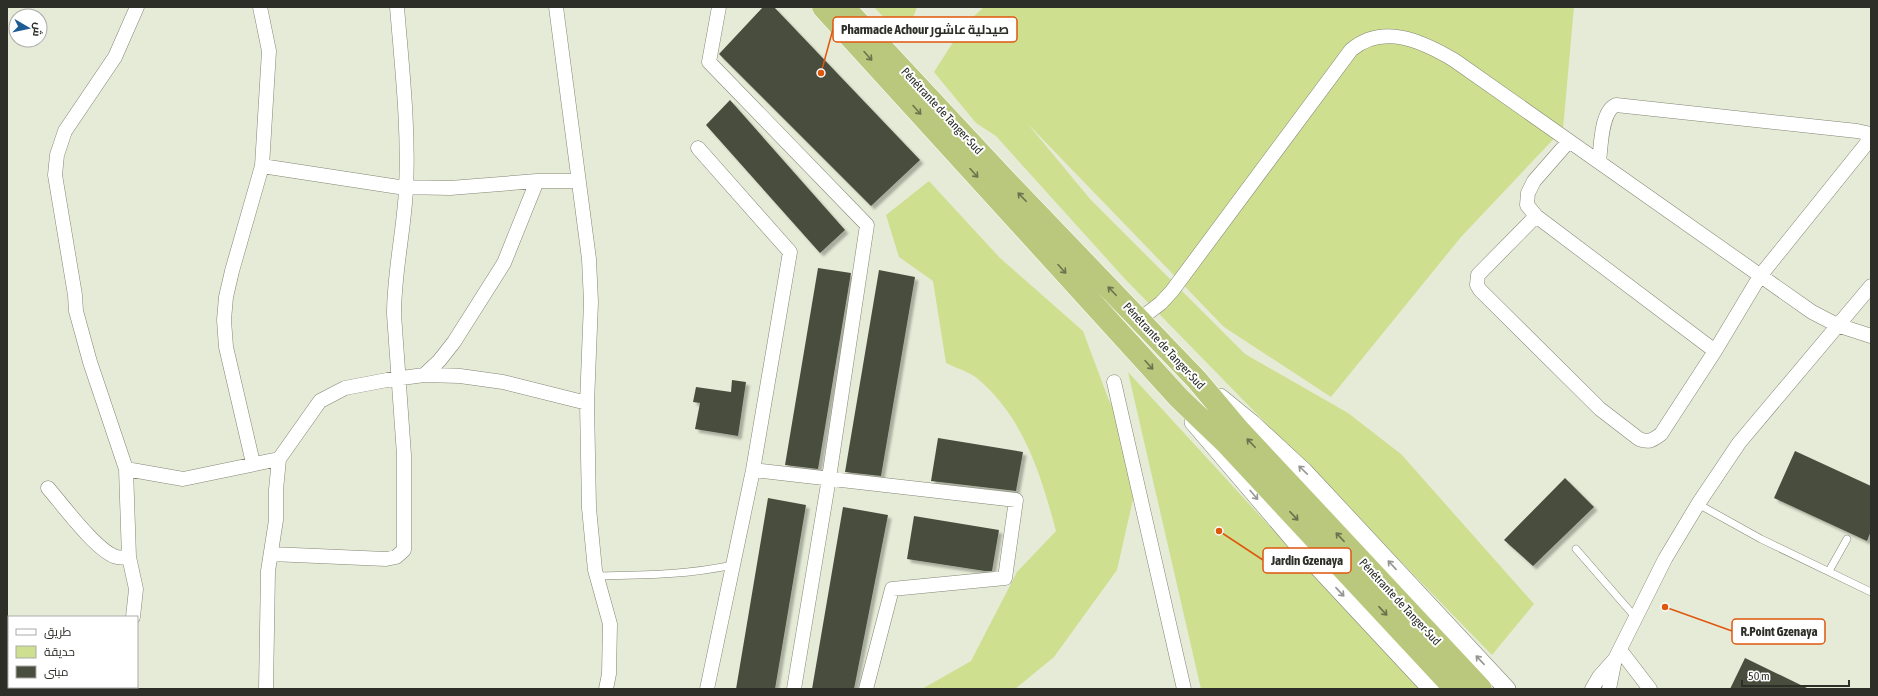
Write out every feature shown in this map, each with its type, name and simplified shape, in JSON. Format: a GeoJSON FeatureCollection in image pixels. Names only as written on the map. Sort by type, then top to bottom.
{"type":"FeatureCollection","features":[{"type":"Feature","properties":{"kind":"highway","name":"Pénétrante de Tanger-Sud"},"geometry":{"type":"LineString","coordinates":[[823,7],[895,73],[953,136],[1179,398],[1225,442],[1456,689]]}},
{"type":"Feature","properties":{"kind":"highway","name":"Pénétrante de Tanger-Sud"},"geometry":{"type":"LineString","coordinates":[[844,7],[895,73]]}},
{"type":"Feature","properties":{"kind":"highway","name":"Pénétrante de Tanger-Sud"},"geometry":{"type":"LineString","coordinates":[[953,136],[1011,186],[1140,319],[1197,380],[1242,434],[1481,689]]}},
{"type":"Feature","properties":{"kind":"street"},"geometry":{"type":"LineString","coordinates":[[133,616],[136,590],[129,557],[126,469],[90,362],[76,311],[75,295],[55,175],[58,155],[65,131],[115,57],[137,7]]}},
{"type":"Feature","properties":{"kind":"street"},"geometry":{"type":"LineString","coordinates":[[254,463],[226,347],[224,320],[226,297],[232,271],[262,166],[269,51],[260,7]]}},
{"type":"Feature","properties":{"kind":"street"},"geometry":{"type":"LineString","coordinates":[[271,554],[386,559],[400,554],[404,550],[404,455],[394,296],[404,225],[406,187],[406,108],[397,7]]}},
{"type":"Feature","properties":{"kind":"street"},"geometry":{"type":"LineString","coordinates":[[556,7],[577,180],[589,259],[591,295],[587,403],[589,508],[597,576],[610,624],[609,674],[606,689]]}},
{"type":"Feature","properties":{"kind":"street"},"geometry":{"type":"LineString","coordinates":[[719,7],[709,62],[867,225],[829,478],[794,689]]}},
{"type":"Feature","properties":{"kind":"street"},"geometry":{"type":"LineString","coordinates":[[1140,319],[1161,303],[1172,291],[1344,58],[1359,43],[1368,38],[1386,35],[1411,40],[1441,52],[1812,312],[1837,325],[1871,336]]}},
{"type":"Feature","properties":{"kind":"street"},"geometry":{"type":"LineString","coordinates":[[1599,162],[1606,117],[1609,109],[1616,105],[1871,134]]}},
{"type":"Feature","properties":{"kind":"street"},"geometry":{"type":"LineString","coordinates":[[1536,216],[1478,276],[1477,285],[1484,295],[1600,409],[1634,435],[1647,442],[1653,440],[1661,434],[1715,351],[1760,276],[1871,138]]}},
{"type":"Feature","properties":{"kind":"street"},"geometry":{"type":"LineString","coordinates":[[1569,141],[1534,181],[1528,192],[1527,206],[1536,216],[1715,351]]}},
{"type":"Feature","properties":{"kind":"street"},"geometry":{"type":"LineString","coordinates":[[698,148],[790,252],[753,470],[707,689]]}},
{"type":"Feature","properties":{"kind":"street"},"geometry":{"type":"LineString","coordinates":[[262,166],[406,187],[450,188],[537,180],[577,180]]}},
{"type":"Feature","properties":{"kind":"street"},"geometry":{"type":"LineString","coordinates":[[424,376],[439,361],[454,342],[504,263],[537,180]]}},
{"type":"Feature","properties":{"kind":"street"},"geometry":{"type":"LineString","coordinates":[[1609,689],[1618,655],[1665,559],[1698,504],[1739,443],[1871,286]]}},
{"type":"Feature","properties":{"kind":"street"},"geometry":{"type":"LineString","coordinates":[[266,689],[268,571],[276,520],[276,490],[279,459],[320,401],[345,388],[398,378],[460,376],[503,382],[587,403]]}},
{"type":"Feature","properties":{"kind":"street"},"geometry":{"type":"LineString","coordinates":[[1197,380],[1252,423],[1304,471],[1507,689]]}},
{"type":"Feature","properties":{"kind":"street"},"geometry":{"type":"LineString","coordinates":[[1114,382],[1184,689]]}},
{"type":"Feature","properties":{"kind":"street"},"geometry":{"type":"LineString","coordinates":[[1179,398],[1193,423],[1279,524],[1431,689]]}},
{"type":"Feature","properties":{"kind":"street"},"geometry":{"type":"LineString","coordinates":[[126,469],[183,479],[279,459]]}},
{"type":"Feature","properties":{"kind":"street"},"geometry":{"type":"LineString","coordinates":[[753,470],[1016,500],[1005,578],[892,589],[866,689]]}},
{"type":"Feature","properties":{"kind":"street"},"geometry":{"type":"LineString","coordinates":[[48,488],[78,523],[107,553],[117,558],[129,557]]}},
{"type":"Feature","properties":{"kind":"street"},"geometry":{"type":"LineString","coordinates":[[1592,689],[1618,655]]}},
{"type":"Feature","properties":{"kind":"street"},"geometry":{"type":"LineString","coordinates":[[1618,655],[1650,689]]}},
{"type":"Feature","properties":{"kind":"lane"},"geometry":{"type":"LineString","coordinates":[[1698,504],[1760,539],[1871,592]]}},
{"type":"Feature","properties":{"kind":"lane"},"geometry":{"type":"LineString","coordinates":[[1829,571],[1847,539]]}},
{"type":"Feature","properties":{"kind":"lane"},"geometry":{"type":"LineString","coordinates":[[1576,548],[1637,618]]}},
{"type":"Feature","properties":{"kind":"lane"},"geometry":{"type":"LineString","coordinates":[[597,576],[678,574],[702,572],[733,565]]}},
{"type":"Feature","properties":{"kind":"green space"},"geometry":{"type":"Polygon","coordinates":[[[874,7],[917,7],[905,40],[874,7]]]}},
{"type":"Feature","properties":{"kind":"green space"},"geometry":{"type":"Polygon","coordinates":[[[984,7],[1574,7],[1563,129],[1461,237],[1331,397],[1224,327],[1027,123],[1090,199],[1245,354],[1348,413],[1401,454],[1534,604],[1492,655],[1125,279],[996,136],[976,123],[934,72],[964,25],[984,7]]]}},
{"type":"Feature","properties":{"kind":"green space"},"geometry":{"type":"Polygon","coordinates":[[[929,181],[1000,258],[1083,331],[1108,398],[1141,464],[1117,570],[1054,657],[1015,689],[922,689],[971,661],[1017,572],[1056,531],[1037,469],[1019,429],[994,394],[978,379],[967,372],[946,363],[933,281],[899,257],[886,215],[929,181]]]}},
{"type":"Feature","properties":{"kind":"green space"},"geometry":{"type":"Polygon","coordinates":[[[1128,372],[1419,689],[1201,689],[1128,372]]]}},
{"type":"Feature","properties":{"kind":"building"},"geometry":{"type":"Polygon","coordinates":[[[763,7],[774,7],[920,160],[871,206],[719,54],[763,7]]]}},
{"type":"Feature","properties":{"kind":"building"},"geometry":{"type":"Polygon","coordinates":[[[730,100],[845,230],[820,253],[706,125],[730,100]]]}},
{"type":"Feature","properties":{"kind":"building"},"geometry":{"type":"Polygon","coordinates":[[[818,268],[851,273],[818,469],[785,465],[818,268]]]}},
{"type":"Feature","properties":{"kind":"building"},"geometry":{"type":"Polygon","coordinates":[[[879,270],[915,277],[881,476],[845,472],[879,270]]]}},
{"type":"Feature","properties":{"kind":"building"},"geometry":{"type":"Polygon","coordinates":[[[732,380],[746,382],[738,436],[695,429],[700,403],[693,402],[696,387],[731,392],[732,380]]]}},
{"type":"Feature","properties":{"kind":"building"},"geometry":{"type":"Polygon","coordinates":[[[938,438],[1023,452],[1016,491],[931,481],[938,438]]]}},
{"type":"Feature","properties":{"kind":"building"},"geometry":{"type":"Polygon","coordinates":[[[1795,451],[1871,486],[1871,531],[1867,541],[1774,498],[1795,451]]]}},
{"type":"Feature","properties":{"kind":"building"},"geometry":{"type":"Polygon","coordinates":[[[1565,478],[1594,507],[1533,566],[1504,540],[1565,478]]]}},
{"type":"Feature","properties":{"kind":"building"},"geometry":{"type":"Polygon","coordinates":[[[768,498],[806,505],[775,689],[736,689],[768,498]]]}},
{"type":"Feature","properties":{"kind":"building"},"geometry":{"type":"Polygon","coordinates":[[[843,507],[888,515],[854,689],[812,689],[843,507]]]}},
{"type":"Feature","properties":{"kind":"building"},"geometry":{"type":"Polygon","coordinates":[[[914,516],[999,530],[992,571],[907,559],[914,516]]]}},
{"type":"Feature","properties":{"kind":"building"},"geometry":{"type":"Polygon","coordinates":[[[1745,658],[1809,689],[1730,689],[1745,658]]]}},
{"type":"Feature","properties":{"kind":"place","name":"Pharmacie Achour صيدلية عاشور"},"geometry":{"type":"Point","coordinates":[821,73]}},
{"type":"Feature","properties":{"kind":"place","name":"Jardin Gzenaya"},"geometry":{"type":"Point","coordinates":[1219,531]}},
{"type":"Feature","properties":{"kind":"place","name":"R.Point Gzenaya"},"geometry":{"type":"Point","coordinates":[1665,607]}}]}
